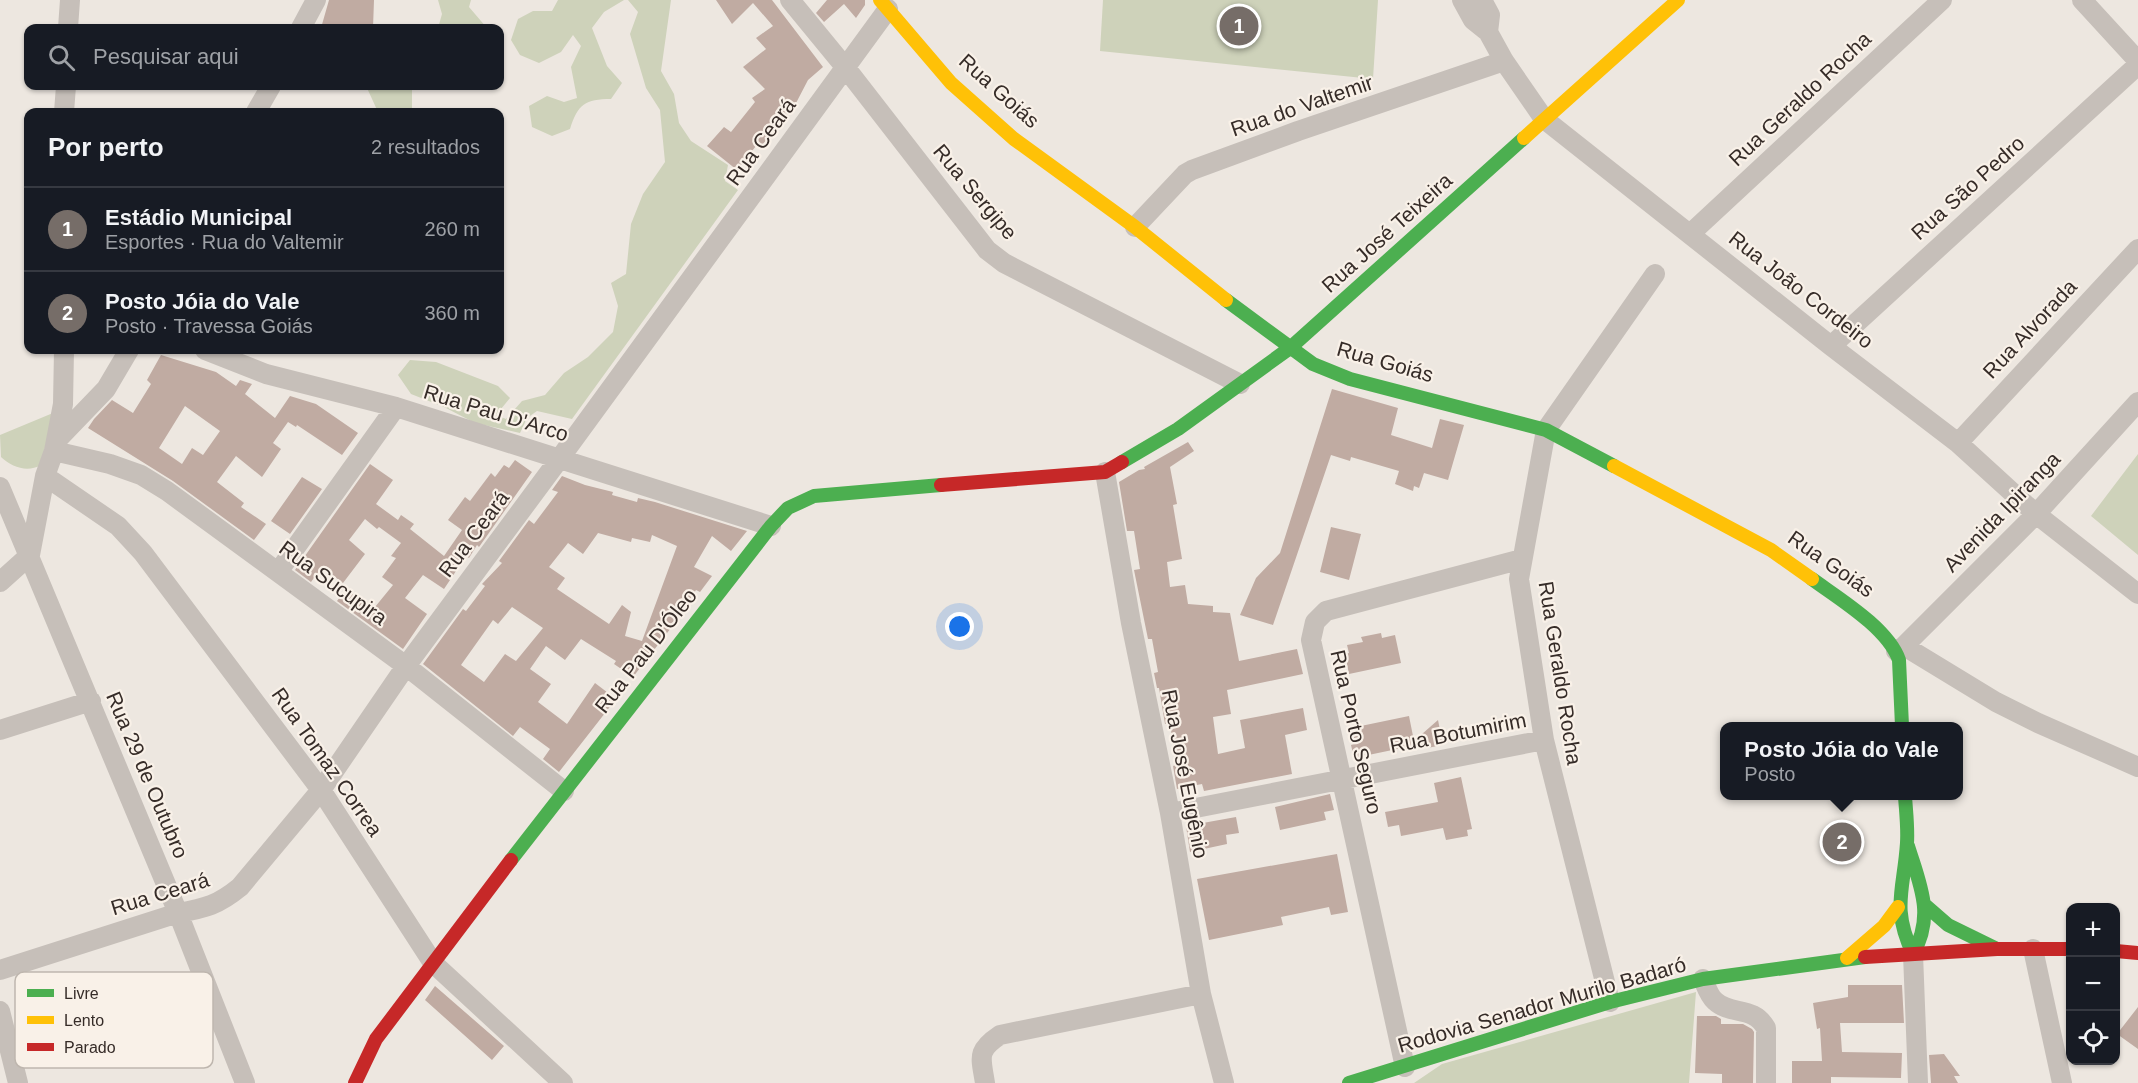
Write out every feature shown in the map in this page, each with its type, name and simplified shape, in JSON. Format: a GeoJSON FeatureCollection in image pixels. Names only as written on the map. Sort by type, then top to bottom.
{"type":"FeatureCollection","features":[{"type":"Feature","properties":{"kind":"street"},"geometry":{"type":"LineString","coordinates":[[68,24],[70,0]]}},
{"type":"Feature","properties":{"kind":"street"},"geometry":{"type":"LineString","coordinates":[[303,24],[316,0]]}},
{"type":"Feature","properties":{"kind":"street","name":"Rua Sergipe"},"geometry":{"type":"LineString","coordinates":[[790,0],[987,250],[1004,263],[1240,384]]}},
{"type":"Feature","properties":{"kind":"street","name":"Rua João Cordeiro"},"geometry":{"type":"LineString","coordinates":[[1462,0],[1473,20],[1488,32],[1504,61],[1544,119],[1831,346],[1958,443],[2036,513],[2138,594]]}},
{"type":"Feature","properties":{"kind":"street"},"geometry":{"type":"LineString","coordinates":[[1482,0],[1490,15],[1488,32]]}},
{"type":"Feature","properties":{"kind":"street","name":"Rua José Teixeira"},"geometry":{"type":"LineString","coordinates":[[1105,472],[1178,429],[1290,348],[1678,0]]}},
{"type":"Feature","properties":{"kind":"street","name":"Rua Geraldo Rocha"},"geometry":{"type":"LineString","coordinates":[[1690,234],[1942,0]]}},
{"type":"Feature","properties":{"kind":"street"},"geometry":{"type":"LineString","coordinates":[[2082,0],[2138,63]]}},
{"type":"Feature","properties":{"kind":"street","name":"Rua Ceará"},"geometry":{"type":"LineString","coordinates":[[0,970],[178,913],[207,908],[240,887],[321,790],[405,666],[845,67],[887,3]]}},
{"type":"Feature","properties":{"kind":"street","name":"Rua Goiás"},"geometry":{"type":"LineString","coordinates":[[887,3],[951,83],[1014,139],[1135,227],[1313,364],[1350,379],[1546,430],[1771,549],[1865,617],[1900,652],[2037,723],[2138,767]]}},
{"type":"Feature","properties":{"kind":"street","name":"Rua do Valtemir"},"geometry":{"type":"LineString","coordinates":[[1135,227],[1185,174],[1192,170],[1298,131],[1504,61]]}},
{"type":"Feature","properties":{"kind":"street","name":"Rua São Pedro"},"geometry":{"type":"LineString","coordinates":[[1831,346],[2138,63]]}},
{"type":"Feature","properties":{"kind":"street"},"geometry":{"type":"LineString","coordinates":[[64,108],[66,90]]}},
{"type":"Feature","properties":{"kind":"street"},"geometry":{"type":"LineString","coordinates":[[258,108],[269,90]]}},
{"type":"Feature","properties":{"kind":"street","name":"Rua Alvorada"},"geometry":{"type":"LineString","coordinates":[[1958,443],[2138,249]]}},
{"type":"Feature","properties":{"kind":"street","name":"Rua Geraldo Rocha"},"geometry":{"type":"LineString","coordinates":[[1610,1002],[1544,740],[1519,579],[1546,430],[1655,274]]}},
{"type":"Feature","properties":{"kind":"street"},"geometry":{"type":"LineString","coordinates":[[0,582],[30,555],[45,476],[56,446],[63,404],[64,354]]}},
{"type":"Feature","properties":{"kind":"street"},"geometry":{"type":"LineString","coordinates":[[56,446],[106,388],[127,354]]}},
{"type":"Feature","properties":{"kind":"street","name":"Rua Pau D'Arco"},"geometry":{"type":"LineString","coordinates":[[215,354],[266,374],[396,407],[771,526]]}},
{"type":"Feature","properties":{"kind":"street","name":"Avenida Ipiranga"},"geometry":{"type":"LineString","coordinates":[[1900,652],[2036,513],[2138,402]]}},
{"type":"Feature","properties":{"kind":"street"},"geometry":{"type":"LineString","coordinates":[[278,572],[396,407]]}},
{"type":"Feature","properties":{"kind":"street","name":"Rua Sucupira"},"geometry":{"type":"LineString","coordinates":[[56,446],[141,475],[167,491],[405,666],[564,791]]}},
{"type":"Feature","properties":{"kind":"street","name":"Rua Pau D'Óleo"},"geometry":{"type":"LineString","coordinates":[[355,1083],[376,1039],[564,791],[771,526],[788,508],[814,496],[1105,472]]}},
{"type":"Feature","properties":{"kind":"street","name":"Rua José Eugênio"},"geometry":{"type":"LineString","coordinates":[[1105,472],[1131,623],[1170,813],[1201,994],[1224,1083]]}},
{"type":"Feature","properties":{"kind":"street","name":"Rua Tomaz Correa"},"geometry":{"type":"LineString","coordinates":[[45,476],[118,526],[143,553],[321,790],[434,963],[563,1083]]}},
{"type":"Feature","properties":{"kind":"street","name":"Rua 29 de Outubro"},"geometry":{"type":"LineString","coordinates":[[0,487],[91,701],[201,972]]}},
{"type":"Feature","properties":{"kind":"street","name":"Rua Porto Seguro"},"geometry":{"type":"LineString","coordinates":[[1405,1067],[1311,640],[1315,622],[1326,611],[1522,559]]}},
{"type":"Feature","properties":{"kind":"street"},"geometry":{"type":"LineString","coordinates":[[1900,652],[1902,722]]}},
{"type":"Feature","properties":{"kind":"street"},"geometry":{"type":"LineString","coordinates":[[0,730],[91,701]]}},
{"type":"Feature","properties":{"kind":"street","name":"Rua Botumirim"},"geometry":{"type":"LineString","coordinates":[[1170,813],[1544,740]]}},
{"type":"Feature","properties":{"kind":"street"},"geometry":{"type":"LineString","coordinates":[[1905,800],[1908,846],[1925,905],[1925,932],[1913,954]]}},
{"type":"Feature","properties":{"kind":"street"},"geometry":{"type":"LineString","coordinates":[[1908,846],[1898,906],[1901,926],[1913,954],[1918,1083]]}},
{"type":"Feature","properties":{"kind":"street"},"geometry":{"type":"LineString","coordinates":[[1925,905],[1948,925],[1997,949]]}},
{"type":"Feature","properties":{"kind":"street"},"geometry":{"type":"LineString","coordinates":[[1848,958],[1884,926],[1898,906]]}},
{"type":"Feature","properties":{"kind":"street"},"geometry":{"type":"LineString","coordinates":[[2033,948],[2062,1083]]}},
{"type":"Feature","properties":{"kind":"street","name":"Rodovia Senador Murilo Badaró"},"geometry":{"type":"LineString","coordinates":[[1349,1083],[1610,1002],[1703,979],[1848,958],[1997,949],[2066,949]]}},
{"type":"Feature","properties":{"kind":"street"},"geometry":{"type":"LineString","coordinates":[[2120,951],[2138,953]]}},
{"type":"Feature","properties":{"kind":"street"},"geometry":{"type":"LineString","coordinates":[[1703,979],[1715,1002],[1755,1015],[1762,1021],[1766,1028],[1766,1083]]}},
{"type":"Feature","properties":{"kind":"street"},"geometry":{"type":"LineString","coordinates":[[985,1083],[981,1058],[987,1044],[1000,1035],[1201,994]]}},
{"type":"Feature","properties":{"kind":"street","name":"Rua 29 de Outubro"},"geometry":{"type":"LineString","coordinates":[[213,1003],[244,1083]]}},
{"type":"Feature","properties":{"kind":"street"},"geometry":{"type":"LineString","coordinates":[[0,1011],[18,1083]]}},
{"type":"Feature","properties":{"kind":"green space"},"geometry":{"type":"Polygon","coordinates":[[[438,0],[471,0],[469,7],[484,24],[439,24],[442,14],[438,0]]]}},
{"type":"Feature","properties":{"kind":"green space"},"geometry":{"type":"Polygon","coordinates":[[[558,0],[624,0],[604,12],[592,28],[607,66],[622,83],[611,99],[595,100],[584,105],[576,114],[570,129],[552,136],[532,127],[529,106],[547,96],[564,102],[577,98],[571,67],[581,46],[573,35],[561,52],[539,63],[520,55],[511,40],[518,19],[533,11],[552,11],[558,0]]]}},
{"type":"Feature","properties":{"kind":"green space"},"geometry":{"type":"Polygon","coordinates":[[[628,0],[671,0],[661,71],[674,94],[679,123],[691,141],[728,165],[725,181],[738,190],[572,419],[537,411],[527,418],[520,433],[475,423],[411,394],[398,375],[410,360],[436,362],[498,386],[510,398],[496,415],[506,419],[522,401],[545,395],[564,373],[588,357],[613,332],[618,306],[611,283],[626,274],[631,224],[643,194],[665,162],[660,110],[646,88],[630,34],[638,12],[628,0]]]}},
{"type":"Feature","properties":{"kind":"green space"},"geometry":{"type":"Polygon","coordinates":[[[1103,0],[1378,0],[1373,79],[1100,51],[1103,0]]]}},
{"type":"Feature","properties":{"kind":"green space"},"geometry":{"type":"Polygon","coordinates":[[[368,90],[412,90],[412,108],[376,108],[368,90]]]}},
{"type":"Feature","properties":{"kind":"green space"},"geometry":{"type":"Polygon","coordinates":[[[53,413],[41,465],[30,469],[20,468],[1,457],[0,435],[53,413]]]}},
{"type":"Feature","properties":{"kind":"green space"},"geometry":{"type":"Polygon","coordinates":[[[2138,454],[2138,555],[2091,516],[2138,454]]]}},
{"type":"Feature","properties":{"kind":"green space"},"geometry":{"type":"Polygon","coordinates":[[[1696,992],[1689,1083],[1414,1083],[1442,1064],[1696,992]]]}},
{"type":"Feature","properties":{"kind":"building"},"geometry":{"type":"Polygon","coordinates":[[[329,0],[374,0],[373,24],[322,24],[329,0]]]}},
{"type":"Feature","properties":{"kind":"building"},"geometry":{"type":"Polygon","coordinates":[[[716,0],[772,0],[823,67],[808,80],[795,105],[759,149],[756,146],[737,170],[707,146],[724,127],[731,132],[755,102],[752,98],[765,89],[743,67],[766,49],[756,38],[773,26],[753,3],[732,24],[716,0]]]}},
{"type":"Feature","properties":{"kind":"building"},"geometry":{"type":"Polygon","coordinates":[[[827,0],[865,0],[865,5],[856,18],[844,4],[824,22],[816,13],[827,0]]]}},
{"type":"Feature","properties":{"kind":"building"},"geometry":{"type":"Polygon","coordinates":[[[161,355],[216,372],[236,386],[240,380],[252,384],[245,394],[275,418],[290,396],[316,404],[358,433],[342,455],[297,425],[296,427],[288,422],[273,443],[281,449],[262,477],[236,456],[217,482],[244,503],[241,507],[266,524],[254,540],[173,481],[88,428],[112,400],[133,413],[151,384],[147,380],[161,355]],[[185,406],[159,448],[182,464],[192,448],[203,455],[220,431],[185,406]]]}},
{"type":"Feature","properties":{"kind":"building"},"geometry":{"type":"Polygon","coordinates":[[[1332,389],[1398,408],[1391,435],[1432,448],[1440,419],[1464,425],[1448,480],[1424,473],[1419,488],[1414,486],[1413,491],[1395,484],[1399,471],[1351,457],[1350,461],[1331,455],[1273,625],[1240,615],[1256,578],[1280,553],[1332,389]]]}},
{"type":"Feature","properties":{"kind":"building"},"geometry":{"type":"Polygon","coordinates":[[[1188,442],[1194,451],[1170,467],[1177,504],[1173,505],[1182,559],[1167,562],[1170,587],[1185,585],[1188,604],[1213,606],[1213,612],[1230,613],[1239,661],[1297,649],[1303,674],[1227,690],[1231,714],[1213,717],[1218,754],[1245,748],[1240,720],[1303,708],[1307,730],[1285,735],[1292,774],[1204,791],[1202,784],[1177,789],[1170,723],[1165,724],[1154,673],[1158,672],[1152,639],[1148,639],[1134,570],[1140,569],[1134,531],[1127,531],[1119,482],[1188,442]]]}},
{"type":"Feature","properties":{"kind":"building"},"geometry":{"type":"Polygon","coordinates":[[[515,460],[532,472],[479,547],[477,545],[469,558],[466,556],[444,589],[423,575],[405,598],[427,614],[403,649],[337,601],[346,589],[362,602],[364,599],[375,607],[393,585],[382,577],[396,558],[391,556],[401,543],[365,519],[349,540],[365,554],[343,583],[322,567],[311,582],[295,570],[370,464],[393,480],[376,504],[398,520],[401,515],[414,524],[410,529],[444,556],[462,530],[448,520],[465,497],[470,501],[491,473],[495,477],[504,465],[509,468],[515,460]]]}},
{"type":"Feature","properties":{"kind":"building"},"geometry":{"type":"Polygon","coordinates":[[[562,476],[613,492],[612,495],[637,502],[638,498],[655,502],[747,531],[731,551],[712,536],[694,567],[712,576],[700,592],[696,590],[681,615],[633,677],[614,664],[616,661],[581,639],[565,660],[546,646],[530,669],[551,684],[538,702],[567,724],[595,683],[616,699],[559,772],[543,759],[550,749],[520,727],[513,736],[423,664],[463,609],[466,611],[485,586],[482,584],[502,563],[499,561],[529,520],[534,524],[558,492],[552,490],[562,476]],[[598,533],[583,554],[568,543],[549,567],[565,578],[557,589],[609,624],[622,605],[631,612],[625,636],[642,641],[677,546],[652,535],[650,542],[632,538],[631,542],[598,533]],[[512,607],[498,624],[493,620],[461,665],[484,682],[505,654],[516,661],[543,628],[512,607]]]}},
{"type":"Feature","properties":{"kind":"building"},"geometry":{"type":"Polygon","coordinates":[[[302,477],[322,489],[290,534],[271,521],[302,477]]]}},
{"type":"Feature","properties":{"kind":"building"},"geometry":{"type":"Polygon","coordinates":[[[1331,527],[1361,534],[1349,580],[1320,572],[1331,527]]]}},
{"type":"Feature","properties":{"kind":"building"},"geometry":{"type":"Polygon","coordinates":[[[1381,633],[1382,638],[1395,635],[1401,663],[1349,674],[1345,654],[1349,653],[1347,645],[1363,642],[1361,637],[1381,633]]]}},
{"type":"Feature","properties":{"kind":"building"},"geometry":{"type":"Polygon","coordinates":[[[1409,716],[1414,741],[1438,720],[1443,745],[1427,748],[1426,743],[1354,758],[1351,745],[1355,744],[1353,734],[1357,733],[1356,727],[1409,716]]]}},
{"type":"Feature","properties":{"kind":"building"},"geometry":{"type":"Polygon","coordinates":[[[1461,777],[1472,829],[1467,830],[1468,836],[1446,840],[1443,828],[1401,836],[1399,825],[1388,827],[1385,812],[1438,802],[1434,783],[1461,777]]]}},
{"type":"Feature","properties":{"kind":"building"},"geometry":{"type":"Polygon","coordinates":[[[1330,794],[1334,810],[1324,812],[1326,820],[1280,830],[1275,807],[1330,794]]]}},
{"type":"Feature","properties":{"kind":"building"},"geometry":{"type":"Polygon","coordinates":[[[1236,817],[1239,833],[1226,835],[1227,844],[1190,852],[1186,826],[1236,817]]]}},
{"type":"Feature","properties":{"kind":"building"},"geometry":{"type":"Polygon","coordinates":[[[1337,854],[1348,912],[1331,915],[1329,907],[1281,917],[1283,925],[1209,940],[1197,879],[1337,854]]]}},
{"type":"Feature","properties":{"kind":"building"},"geometry":{"type":"Polygon","coordinates":[[[1848,985],[1902,985],[1904,1023],[1840,1023],[1842,1052],[1902,1053],[1901,1078],[1831,1077],[1831,1083],[1792,1083],[1792,1061],[1822,1061],[1820,1028],[1817,1029],[1813,1003],[1848,997],[1848,985]]]}},
{"type":"Feature","properties":{"kind":"building"},"geometry":{"type":"Polygon","coordinates":[[[435,986],[504,1046],[492,1060],[425,1000],[435,986]]]}},
{"type":"Feature","properties":{"kind":"building"},"geometry":{"type":"Polygon","coordinates":[[[2138,1007],[2138,1049],[2120,1036],[2120,1030],[2138,1007]]]}},
{"type":"Feature","properties":{"kind":"building"},"geometry":{"type":"Polygon","coordinates":[[[1697,1016],[1716,1016],[1721,1019],[1721,1024],[1743,1024],[1752,1029],[1754,1032],[1753,1083],[1722,1083],[1722,1074],[1695,1073],[1697,1016]]]}},
{"type":"Feature","properties":{"kind":"building"},"geometry":{"type":"Polygon","coordinates":[[[1944,1054],[1960,1076],[1954,1076],[1958,1083],[1931,1083],[1929,1055],[1944,1054]]]}},
{"type":"Feature","properties":{"kind":"traffic: fast"},"geometry":{"type":"LineString","coordinates":[[1122,462],[1178,429],[1290,348],[1524,138]]}},
{"type":"Feature","properties":{"kind":"traffic: fast"},"geometry":{"type":"LineString","coordinates":[[1226,300],[1313,364],[1350,379],[1546,430],[1614,466]]}},
{"type":"Feature","properties":{"kind":"traffic: fast"},"geometry":{"type":"LineString","coordinates":[[511,860],[771,526],[788,508],[814,496],[941,485]]}},
{"type":"Feature","properties":{"kind":"traffic: fast"},"geometry":{"type":"LineString","coordinates":[[1812,579],[1873,625],[1893,648],[1899,660],[1902,722]]}},
{"type":"Feature","properties":{"kind":"traffic: fast"},"geometry":{"type":"LineString","coordinates":[[1905,800],[1907,837],[1901,911],[1906,938],[1913,954],[1920,940],[1924,913],[1921,887],[1908,846]]}},
{"type":"Feature","properties":{"kind":"traffic: fast"},"geometry":{"type":"LineString","coordinates":[[1925,905],[1948,925],[1995,948]]}},
{"type":"Feature","properties":{"kind":"traffic: fast"},"geometry":{"type":"LineString","coordinates":[[1349,1083],[1610,1002],[1703,979],[1865,957]]}},
{"type":"Feature","properties":{"kind":"traffic: slow"},"geometry":{"type":"LineString","coordinates":[[880,0],[951,83],[1014,139],[1135,227],[1226,300]]}},
{"type":"Feature","properties":{"kind":"traffic: slow"},"geometry":{"type":"LineString","coordinates":[[1524,138],[1678,0]]}},
{"type":"Feature","properties":{"kind":"traffic: slow"},"geometry":{"type":"LineString","coordinates":[[1614,466],[1771,550],[1812,579]]}},
{"type":"Feature","properties":{"kind":"traffic: slow"},"geometry":{"type":"LineString","coordinates":[[1847,958],[1884,926],[1898,907]]}},
{"type":"Feature","properties":{"kind":"traffic: jam"},"geometry":{"type":"LineString","coordinates":[[941,485],[1105,472],[1122,462]]}},
{"type":"Feature","properties":{"kind":"traffic: jam"},"geometry":{"type":"LineString","coordinates":[[355,1083],[376,1039],[511,860]]}},
{"type":"Feature","properties":{"kind":"traffic: jam"},"geometry":{"type":"LineString","coordinates":[[1865,957],[1997,949],[2066,949]]}},
{"type":"Feature","properties":{"kind":"traffic: jam"},"geometry":{"type":"LineString","coordinates":[[2120,951],[2138,953]]}},
{"type":"Feature","properties":{"kind":"place","name":"Estádio Municipal"},"geometry":{"type":"Point","coordinates":[1239,26]}},
{"type":"Feature","properties":{"kind":"place","name":"Posto Jóia do Vale"},"geometry":{"type":"Point","coordinates":[1842,842]}}]}
